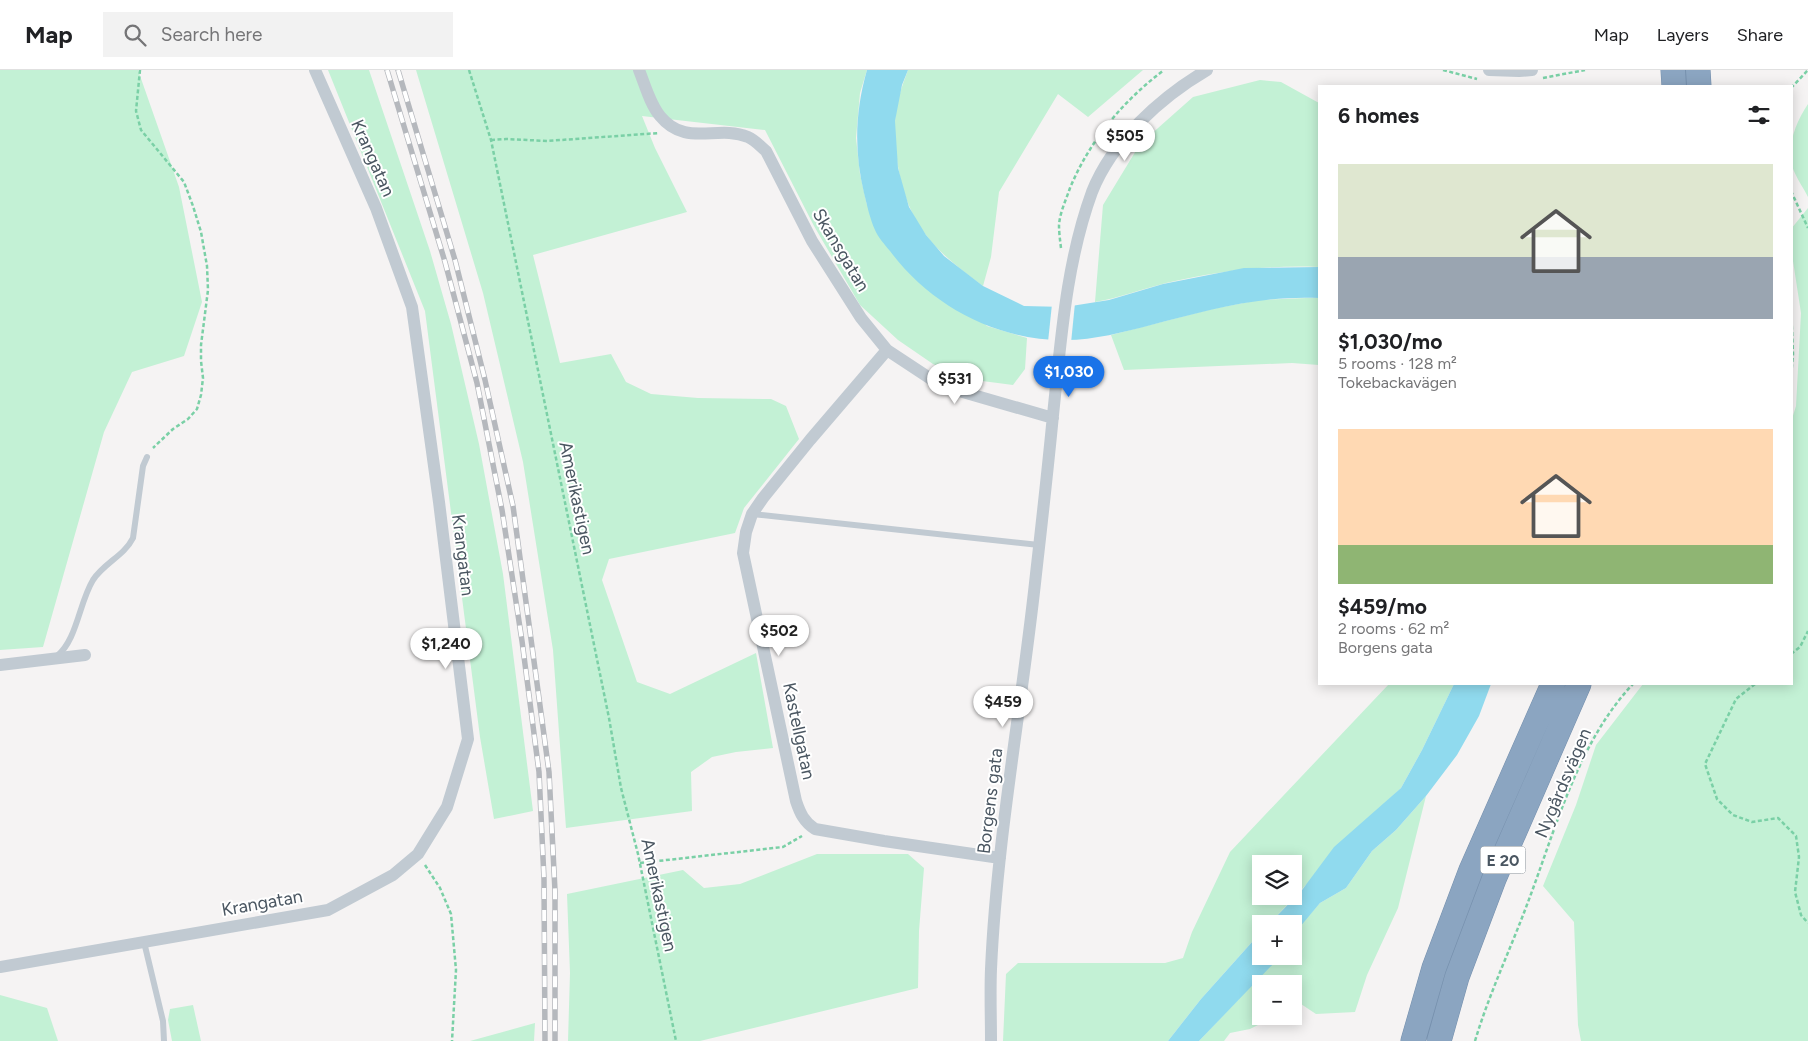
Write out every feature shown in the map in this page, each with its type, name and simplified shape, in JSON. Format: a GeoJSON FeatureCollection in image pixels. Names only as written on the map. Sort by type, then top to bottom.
{"type":"FeatureCollection","features":[{"type":"Feature","properties":{"kind":"highway"},"geometry":{"type":"LineString","coordinates":[[1673,70],[1674,85]]}},
{"type":"Feature","properties":{"kind":"highway"},"geometry":{"type":"LineString","coordinates":[[1698,70],[1698,85]]}},
{"type":"Feature","properties":{"kind":"highway","name":"E 20"},"geometry":{"type":"LineString","coordinates":[[1413,1041],[1434,968],[1468,879],[1553,685]]}},
{"type":"Feature","properties":{"kind":"highway","name":"E 20"},"geometry":{"type":"LineString","coordinates":[[1438,1041],[1457,977],[1494,879],[1579,685]]}},
{"type":"Feature","properties":{"kind":"street","name":"Krangatan"},"geometry":{"type":"LineString","coordinates":[[0,967],[328,910],[393,875],[418,854],[447,806],[468,739],[439,502],[412,307],[376,208],[315,70]]}},
{"type":"Feature","properties":{"kind":"street"},"geometry":{"type":"LineString","coordinates":[[639,70],[655,108],[664,121],[672,127]]}},
{"type":"Feature","properties":{"kind":"street","name":"Borgens gata"},"geometry":{"type":"LineString","coordinates":[[991,1041],[991,970],[1000,858],[1039,545],[1070,271],[1078,235],[1093,190],[1112,156],[1135,126],[1188,81],[1207,70]]}},
{"type":"Feature","properties":{"kind":"street"},"geometry":{"type":"LineString","coordinates":[[1489,70],[1532,70]]}},
{"type":"Feature","properties":{"kind":"street","name":"Skansgatan"},"geometry":{"type":"LineString","coordinates":[[672,127],[681,132],[692,134],[740,134],[761,146],[774,166],[812,241],[861,318],[887,350],[934,382],[1053,418]]}},
{"type":"Feature","properties":{"kind":"street","name":"Kastellgatan"},"geometry":{"type":"LineString","coordinates":[[815,829],[804,820],[796,801],[743,553],[746,532],[752,514],[778,478],[887,350]]}},
{"type":"Feature","properties":{"kind":"street"},"geometry":{"type":"LineString","coordinates":[[0,665],[85,654]]}},
{"type":"Feature","properties":{"kind":"street"},"geometry":{"type":"LineString","coordinates":[[815,829],[1000,858]]}},
{"type":"Feature","properties":{"kind":"lane"},"geometry":{"type":"LineString","coordinates":[[54,659],[68,643],[82,602],[94,579],[101,570],[129,546],[133,538],[141,476],[147,457]]}},
{"type":"Feature","properties":{"kind":"lane"},"geometry":{"type":"LineString","coordinates":[[752,514],[1039,545]]}},
{"type":"Feature","properties":{"kind":"lane"},"geometry":{"type":"LineString","coordinates":[[144,942],[163,1021],[164,1041]]}},
{"type":"Feature","properties":{"kind":"path"},"geometry":{"type":"LineString","coordinates":[[140,70],[136,111],[141,130],[184,182],[201,232],[207,266],[208,290],[200,361],[203,378],[202,395],[196,409],[188,419],[160,441],[147,457]]}},
{"type":"Feature","properties":{"kind":"path","name":"Amerikastigen"},"geometry":{"type":"LineString","coordinates":[[469,70],[491,140],[609,718],[621,788],[640,863],[676,1041]]}},
{"type":"Feature","properties":{"kind":"path"},"geometry":{"type":"LineString","coordinates":[[1793,86],[1808,70]]}},
{"type":"Feature","properties":{"kind":"path"},"geometry":{"type":"LineString","coordinates":[[491,140],[547,141],[637,135],[667,132],[672,127]]}},
{"type":"Feature","properties":{"kind":"path"},"geometry":{"type":"LineString","coordinates":[[1793,194],[1808,228]]}},
{"type":"Feature","properties":{"kind":"path"},"geometry":{"type":"LineString","coordinates":[[1793,652],[1800,647],[1808,631]]}},
{"type":"Feature","properties":{"kind":"path","name":"Nygårdsvägen"},"geometry":{"type":"LineString","coordinates":[[1476,1041],[1570,791],[1590,745],[1610,711],[1632,685]]}},
{"type":"Feature","properties":{"kind":"path"},"geometry":{"type":"LineString","coordinates":[[1754,685],[1736,700],[1705,764],[1716,799],[1733,815],[1752,822],[1778,818],[1796,836],[1799,858],[1795,892],[1801,915],[1808,923]]}},
{"type":"Feature","properties":{"kind":"path"},"geometry":{"type":"LineString","coordinates":[[640,863],[784,847],[815,829]]}},
{"type":"Feature","properties":{"kind":"path"},"geometry":{"type":"LineString","coordinates":[[418,854],[440,888],[452,914],[456,970],[452,1041]]}},
{"type":"Feature","properties":{"kind":"green space"},"geometry":{"type":"Polygon","coordinates":[[[0,70],[138,70],[179,187],[202,302],[184,356],[132,372],[104,432],[43,647],[0,650],[0,70]]]}},
{"type":"Feature","properties":{"kind":"green space"},"geometry":{"type":"Polygon","coordinates":[[[328,70],[369,70],[430,251],[451,324],[479,444],[503,574],[533,811],[494,819],[480,737],[425,311],[328,70]]]}},
{"type":"Feature","properties":{"kind":"green space"},"geometry":{"type":"Polygon","coordinates":[[[416,70],[867,70],[860,93],[856,138],[860,174],[867,205],[987,326],[1027,338],[1025,369],[1013,385],[967,379],[933,364],[898,340],[860,305],[814,226],[765,130],[642,116],[655,148],[687,212],[533,255],[560,363],[611,354],[626,382],[651,394],[698,398],[771,399],[786,406],[799,439],[744,508],[735,533],[609,559],[602,580],[637,682],[670,694],[756,653],[773,748],[712,757],[691,772],[692,811],[566,828],[553,650],[523,462],[483,293],[416,70]]]}},
{"type":"Feature","properties":{"kind":"green space"},"geometry":{"type":"Polygon","coordinates":[[[908,70],[1143,70],[1088,117],[1058,94],[999,192],[991,257],[983,286],[953,263],[932,243],[918,223],[905,196],[896,152],[895,116],[901,89],[908,70]]]}},
{"type":"Feature","properties":{"kind":"green space"},"geometry":{"type":"Polygon","coordinates":[[[1260,80],[1281,82],[1318,102],[1318,267],[1260,268],[1223,272],[1166,283],[1095,302],[1103,205],[1140,144],[1193,97],[1260,80]]]}},
{"type":"Feature","properties":{"kind":"green space"},"geometry":{"type":"Polygon","coordinates":[[[1808,104],[1808,197],[1793,168],[1793,135],[1800,117],[1808,104]]]}},
{"type":"Feature","properties":{"kind":"green space"},"geometry":{"type":"Polygon","coordinates":[[[1808,208],[1808,1041],[1581,1041],[1578,1025],[1574,922],[1543,886],[1576,805],[1596,745],[1642,685],[1793,685],[1793,416],[1796,406],[1801,313],[1793,261],[1793,227],[1808,208]]]}},
{"type":"Feature","properties":{"kind":"green space"},"geometry":{"type":"Polygon","coordinates":[[[1318,298],[1318,365],[1292,363],[1124,370],[1111,335],[1212,309],[1259,300],[1318,298]]]}},
{"type":"Feature","properties":{"kind":"green space"},"geometry":{"type":"Polygon","coordinates":[[[1388,685],[1454,685],[1401,788],[1373,814],[1302,889],[1302,855],[1252,855],[1252,905],[1287,905],[1278,915],[1252,915],[1252,942],[1201,999],[1168,1041],[1003,1041],[1006,974],[1018,963],[1165,963],[1183,958],[1192,932],[1230,852],[1388,685]]]}},
{"type":"Feature","properties":{"kind":"green space"},"geometry":{"type":"Polygon","coordinates":[[[1426,796],[1398,908],[1367,975],[1355,1012],[1316,1014],[1302,1005],[1302,975],[1261,975],[1271,965],[1302,965],[1302,923],[1320,903],[1346,888],[1372,851],[1396,830],[1426,796]]]}},
{"type":"Feature","properties":{"kind":"green space"},"geometry":{"type":"Polygon","coordinates":[[[817,854],[908,854],[924,868],[919,931],[918,988],[700,1041],[568,1041],[570,973],[567,894],[683,870],[704,888],[740,884],[817,854]]]}},
{"type":"Feature","properties":{"kind":"green space"},"geometry":{"type":"Polygon","coordinates":[[[1252,985],[1252,1025],[1258,1025],[1250,1029],[1230,1033],[1224,1041],[1199,1041],[1252,985]]]}},
{"type":"Feature","properties":{"kind":"green space"},"geometry":{"type":"Polygon","coordinates":[[[0,995],[47,1008],[58,1041],[0,1041],[0,995]]]}},
{"type":"Feature","properties":{"kind":"green space"},"geometry":{"type":"Polygon","coordinates":[[[193,1005],[201,1041],[172,1041],[168,1020],[170,1009],[193,1005]]]}},
{"type":"Feature","properties":{"kind":"green space"},"geometry":{"type":"Polygon","coordinates":[[[535,1023],[534,1041],[470,1041],[535,1023]]]}},
{"type":"Feature","properties":{"kind":"water"},"geometry":{"type":"Polygon","coordinates":[[[867,70],[908,70],[902,85],[895,121],[898,168],[909,207],[926,235],[944,256],[983,286],[1024,306],[1065,307],[1109,300],[1163,284],[1244,268],[1318,267],[1318,298],[1276,299],[1234,305],[1120,333],[1077,340],[1040,339],[1015,334],[991,327],[968,317],[946,304],[925,288],[907,271],[876,233],[867,207],[857,147],[858,116],[867,70]]]}},
{"type":"Feature","properties":{"kind":"water"},"geometry":{"type":"Polygon","coordinates":[[[1454,685],[1491,685],[1479,716],[1457,755],[1426,796],[1396,830],[1372,851],[1346,888],[1320,903],[1302,924],[1302,915],[1278,915],[1287,905],[1302,905],[1302,890],[1334,847],[1401,788],[1454,685]]]}},
{"type":"Feature","properties":{"kind":"water"},"geometry":{"type":"Polygon","coordinates":[[[1252,942],[1252,965],[1272,965],[1262,975],[1252,975],[1252,986],[1199,1041],[1168,1041],[1201,999],[1252,942]]]}},
{"type":"Feature","properties":{"kind":"pier"},"geometry":{"type":"Polygon","coordinates":[[[1075,303],[1071,343],[1048,342],[1052,304],[1075,303]]]}},
{"type":"Feature","properties":{"kind":"railway"},"geometry":{"type":"LineString","coordinates":[[387,70],[445,262],[477,383],[502,510],[539,772],[544,879],[545,1041]]}},
{"type":"Feature","properties":{"kind":"railway"},"geometry":{"type":"LineString","coordinates":[[398,70],[455,260],[485,380],[513,506],[549,772],[555,891],[555,1041]]}}]}
